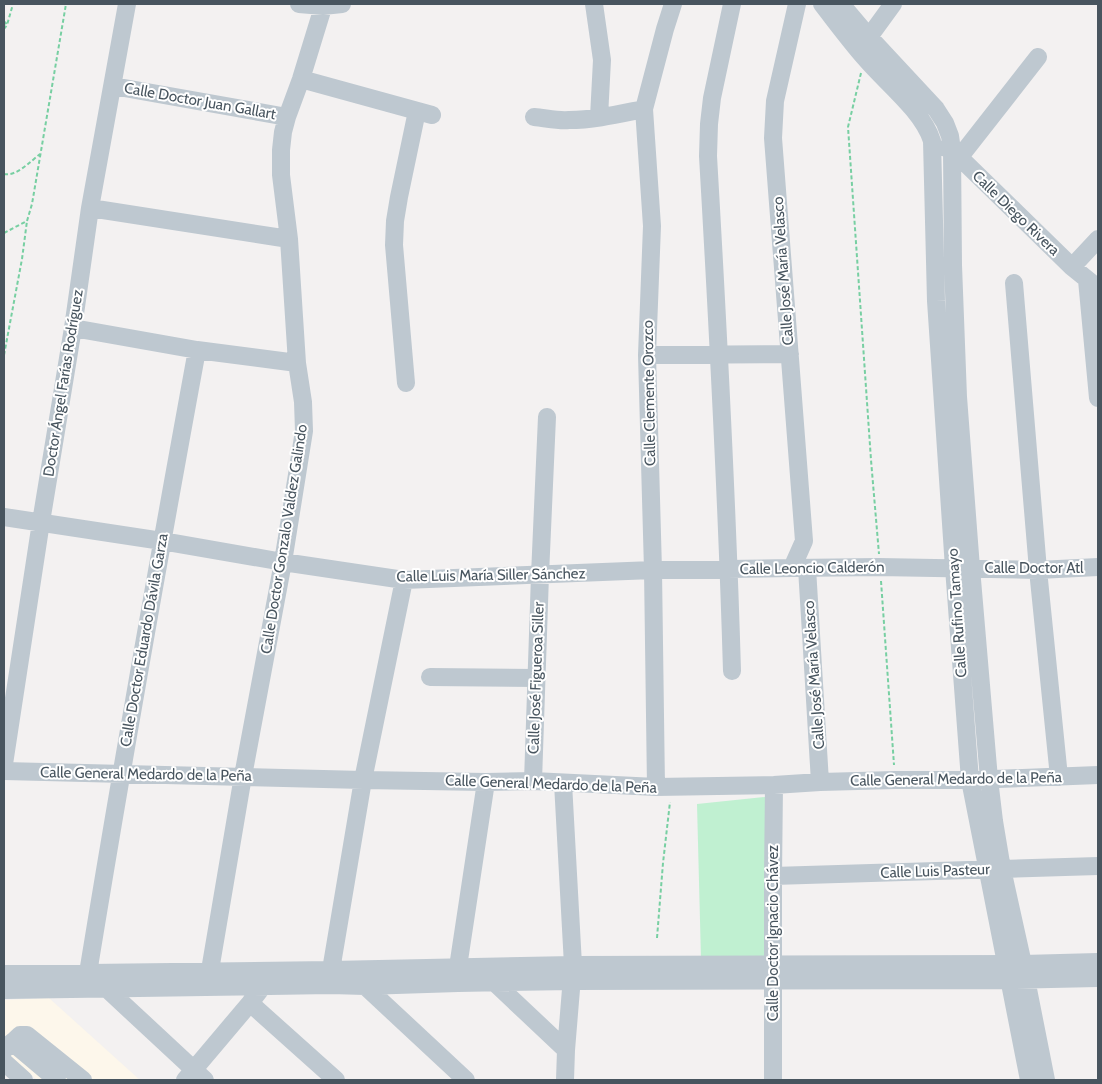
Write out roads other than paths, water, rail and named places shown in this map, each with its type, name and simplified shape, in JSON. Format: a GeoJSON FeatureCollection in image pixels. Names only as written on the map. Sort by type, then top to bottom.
{"type":"FeatureCollection","features":[{"type":"Feature","properties":{"kind":"street","name":"Doctor Ángel Farías Rodríguez"},"geometry":{"type":"LineString","coordinates":[[4,764],[73,328],[90,208],[128,4]]}},
{"type":"Feature","properties":{"kind":"street"},"geometry":{"type":"LineString","coordinates":[[299,4],[342,4]]}},
{"type":"Feature","properties":{"kind":"street"},"geometry":{"type":"LineString","coordinates":[[594,4],[602,60],[599,117]]}},
{"type":"Feature","properties":{"kind":"street","name":"Calle Clemente Orozco"},"geometry":{"type":"LineString","coordinates":[[664,787],[653,570],[647,355],[652,226],[644,110],[664,30],[673,4]]}},
{"type":"Feature","properties":{"kind":"street"},"geometry":{"type":"LineString","coordinates":[[732,4],[712,98],[708,156],[720,354],[732,671]]}},
{"type":"Feature","properties":{"kind":"street","name":"Calle José María Velasco"},"geometry":{"type":"LineString","coordinates":[[797,4],[775,101],[773,138],[804,541],[799,568],[820,782]]}},
{"type":"Feature","properties":{"kind":"street"},"geometry":{"type":"LineString","coordinates":[[822,4],[864,48],[921,119],[929,130],[932,141]]}},
{"type":"Feature","properties":{"kind":"street"},"geometry":{"type":"LineString","coordinates":[[841,4],[864,48]]}},
{"type":"Feature","properties":{"kind":"street"},"geometry":{"type":"LineString","coordinates":[[864,48],[893,4]]}},
{"type":"Feature","properties":{"kind":"street","name":"Calle Doctor Gonzalo Valdez Galindo"},"geometry":{"type":"LineString","coordinates":[[209,979],[243,776],[283,562],[304,430],[303,402],[297,363],[288,239],[281,175],[281,150],[286,117],[301,79],[323,5]]}},
{"type":"Feature","properties":{"kind":"street","name":"Calle Rufino Tamayo"},"geometry":{"type":"LineString","coordinates":[[864,48],[936,108],[945,123],[955,154],[953,265],[970,780],[994,869],[1016,972],[1046,1080]]}},
{"type":"Feature","properties":{"kind":"street"},"geometry":{"type":"LineString","coordinates":[[955,154],[1038,57]]}},
{"type":"Feature","properties":{"kind":"street"},"geometry":{"type":"LineString","coordinates":[[301,79],[425,113],[399,197],[395,221],[394,245],[406,382]]}},
{"type":"Feature","properties":{"kind":"street","name":"Calle Doctor Juan Gallart"},"geometry":{"type":"LineString","coordinates":[[113,86],[286,117]]}},
{"type":"Feature","properties":{"kind":"street"},"geometry":{"type":"LineString","coordinates":[[534,117],[570,120],[644,110]]}},
{"type":"Feature","properties":{"kind":"street","name":"Calle Rufino Tamayo"},"geometry":{"type":"LineString","coordinates":[[932,141],[936,301],[962,568],[994,821],[994,869]]}},
{"type":"Feature","properties":{"kind":"street","name":"Calle Diego Rivera"},"geometry":{"type":"LineString","coordinates":[[932,141],[955,154],[1072,267],[1093,284]]}},
{"type":"Feature","properties":{"kind":"street"},"geometry":{"type":"LineString","coordinates":[[90,208],[288,239]]}},
{"type":"Feature","properties":{"kind":"street"},"geometry":{"type":"LineString","coordinates":[[1072,267],[1098,239]]}},
{"type":"Feature","properties":{"kind":"street"},"geometry":{"type":"LineString","coordinates":[[1014,283],[1038,570],[1059,777]]}},
{"type":"Feature","properties":{"kind":"street"},"geometry":{"type":"LineString","coordinates":[[1093,284],[1098,398]]}},
{"type":"Feature","properties":{"kind":"street"},"geometry":{"type":"LineString","coordinates":[[73,328],[197,350],[297,363]]}},
{"type":"Feature","properties":{"kind":"street","name":"Calle Doctor Eduardo Dávila Garza"},"geometry":{"type":"LineString","coordinates":[[87,981],[121,774],[197,350]]}},
{"type":"Feature","properties":{"kind":"street"},"geometry":{"type":"LineString","coordinates":[[647,355],[790,354]]}},
{"type":"Feature","properties":{"kind":"street","name":"Calle José Figueroa Siller"},"geometry":{"type":"LineString","coordinates":[[533,781],[547,418]]}},
{"type":"Feature","properties":{"kind":"street","name":"Calle Luis María Siller Sánchez"},"geometry":{"type":"LineString","coordinates":[[4,517],[404,580],[653,570]]}},
{"type":"Feature","properties":{"kind":"street"},"geometry":{"type":"LineString","coordinates":[[804,541],[825,568]]}},
{"type":"Feature","properties":{"kind":"street","name":"Calle Leoncio Calderón"},"geometry":{"type":"LineString","coordinates":[[653,570],[880,567],[962,568]]}},
{"type":"Feature","properties":{"kind":"street","name":"Calle Doctor Atl"},"geometry":{"type":"LineString","coordinates":[[962,568],[1038,570],[1098,567]]}},
{"type":"Feature","properties":{"kind":"street"},"geometry":{"type":"LineString","coordinates":[[331,977],[363,780],[404,580]]}},
{"type":"Feature","properties":{"kind":"street"},"geometry":{"type":"LineString","coordinates":[[430,677],[537,678]]}},
{"type":"Feature","properties":{"kind":"street","name":"Calle General Medardo de la Peña"},"geometry":{"type":"LineString","coordinates":[[4,771],[363,780],[533,781],[664,787],[1098,775]]}},
{"type":"Feature","properties":{"kind":"street"},"geometry":{"type":"LineString","coordinates":[[458,975],[486,782]]}},
{"type":"Feature","properties":{"kind":"street"},"geometry":{"type":"LineString","coordinates":[[563,783],[573,973],[566,1050],[566,1080]]}},
{"type":"Feature","properties":{"kind":"street","name":"Calle Doctor Ignacio Chávez"},"geometry":{"type":"LineString","coordinates":[[773,1080],[774,973],[772,876],[774,785]]}},
{"type":"Feature","properties":{"kind":"street","name":"Calle Luis Pasteur"},"geometry":{"type":"LineString","coordinates":[[772,876],[1098,866]]}},
{"type":"Feature","properties":{"kind":"street"},"geometry":{"type":"LineString","coordinates":[[1016,972],[1098,962]]}},
{"type":"Feature","properties":{"kind":"street"},"geometry":{"type":"LineString","coordinates":[[4,990],[87,981],[366,978],[573,973],[1016,972],[1098,978]]}},
{"type":"Feature","properties":{"kind":"street","name":"Calle Rufino Tamayo"},"geometry":{"type":"LineString","coordinates":[[1016,972],[1029,1080]]}},
{"type":"Feature","properties":{"kind":"street"},"geometry":{"type":"LineString","coordinates":[[458,975],[495,983],[573,973]]}},
{"type":"Feature","properties":{"kind":"street"},"geometry":{"type":"LineString","coordinates":[[4,974],[87,981],[107,989],[195,1077],[263,986]]}},
{"type":"Feature","properties":{"kind":"street"},"geometry":{"type":"LineString","coordinates":[[107,989],[209,979],[263,986],[331,977]]}},
{"type":"Feature","properties":{"kind":"street"},"geometry":{"type":"LineString","coordinates":[[366,978],[462,1079]]}},
{"type":"Feature","properties":{"kind":"street"},"geometry":{"type":"LineString","coordinates":[[495,983],[566,1050]]}},
{"type":"Feature","properties":{"kind":"street"},"geometry":{"type":"LineString","coordinates":[[250,1003],[336,1080]]}},
{"type":"Feature","properties":{"kind":"street"},"geometry":{"type":"LineString","coordinates":[[57,1080],[8,1046],[20,1035],[27,1035],[83,1080]]}},
{"type":"Feature","properties":{"kind":"street"},"geometry":{"type":"LineString","coordinates":[[4,1062],[24,1080]]}}]}
